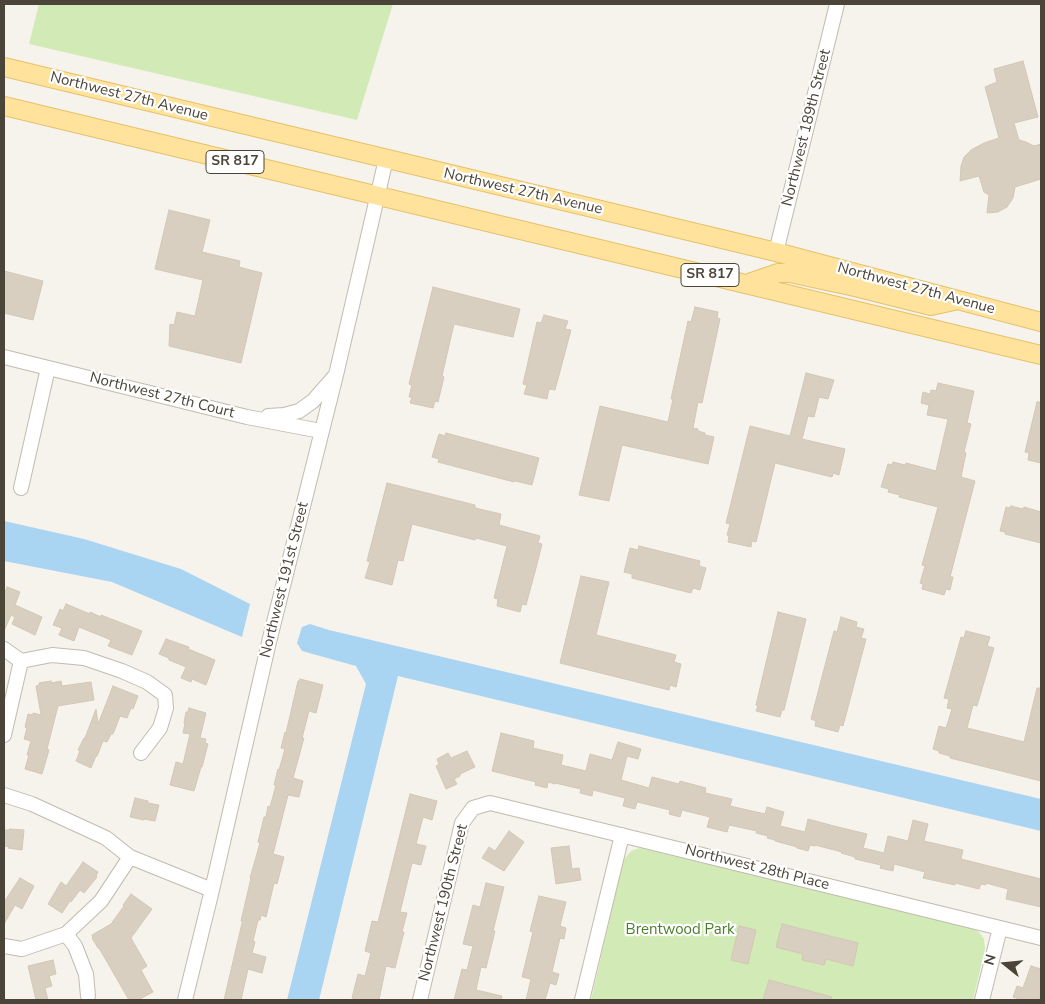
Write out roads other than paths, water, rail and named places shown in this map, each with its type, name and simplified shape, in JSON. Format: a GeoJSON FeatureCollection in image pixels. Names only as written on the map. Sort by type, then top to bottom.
{"type":"FeatureCollection","features":[{"type":"Feature","properties":{"kind":"main road","name":"Northwest 27th Avenue"},"geometry":{"type":"LineString","coordinates":[[4,67],[776,252],[1041,322]]}},
{"type":"Feature","properties":{"kind":"main road","name":"SR 817"},"geometry":{"type":"LineString","coordinates":[[4,106],[1041,355]]}},
{"type":"Feature","properties":{"kind":"main road"},"geometry":{"type":"LineString","coordinates":[[746,284],[778,273],[790,273],[931,306],[957,300]]}},
{"type":"Feature","properties":{"kind":"street","name":"Northwest 189th Street"},"geometry":{"type":"LineString","coordinates":[[776,252],[837,4]]}},
{"type":"Feature","properties":{"kind":"street","name":"Northwest 191st Street"},"geometry":{"type":"LineString","coordinates":[[185,1000],[269,642],[336,375],[386,159]]}},
{"type":"Feature","properties":{"kind":"street","name":"Northwest 27th Court"},"geometry":{"type":"LineString","coordinates":[[4,357],[247,417],[322,432]]}},
{"type":"Feature","properties":{"kind":"street"},"geometry":{"type":"LineString","coordinates":[[21,488],[48,368]]}},
{"type":"Feature","properties":{"kind":"street"},"geometry":{"type":"LineString","coordinates":[[247,417],[284,415],[299,411],[313,401],[336,375]]}},
{"type":"Feature","properties":{"kind":"street"},"geometry":{"type":"LineString","coordinates":[[4,649],[21,661],[52,655],[84,658],[147,682],[165,695],[166,708],[160,728],[141,754]]}},
{"type":"Feature","properties":{"kind":"street"},"geometry":{"type":"LineString","coordinates":[[4,735],[21,661]]}},
{"type":"Feature","properties":{"kind":"street"},"geometry":{"type":"LineString","coordinates":[[4,795],[32,804],[106,838],[130,857],[212,890]]}},
{"type":"Feature","properties":{"kind":"street","name":"Northwest 28th Place"},"geometry":{"type":"LineString","coordinates":[[473,808],[490,803],[1041,938]]}},
{"type":"Feature","properties":{"kind":"street","name":"Northwest 190th Street"},"geometry":{"type":"LineString","coordinates":[[420,1000],[462,823],[473,808]]}},
{"type":"Feature","properties":{"kind":"street"},"geometry":{"type":"LineString","coordinates":[[582,1000],[622,835]]}},
{"type":"Feature","properties":{"kind":"street"},"geometry":{"type":"LineString","coordinates":[[4,946],[22,949],[66,934],[101,901],[130,857]]}},
{"type":"Feature","properties":{"kind":"street"},"geometry":{"type":"LineString","coordinates":[[982,1000],[1000,928]]}},
{"type":"Feature","properties":{"kind":"street"},"geometry":{"type":"LineString","coordinates":[[66,934],[75,946],[86,974],[88,996]]}},
{"type":"Feature","properties":{"kind":"water"},"geometry":{"type":"Polygon","coordinates":[[[4,521],[84,539],[181,569],[250,604],[242,637],[112,582],[4,561],[4,521]]]}},
{"type":"Feature","properties":{"kind":"water"},"geometry":{"type":"Polygon","coordinates":[[[310,624],[1041,799],[1041,831],[398,676],[319,1000],[287,1000],[366,684],[356,666],[302,651],[297,643],[302,627],[310,624]]]}},
{"type":"Feature","properties":{"kind":"park label","name":"Brentwood Park"},"geometry":{"type":"Point","coordinates":[680,930]}}]}
